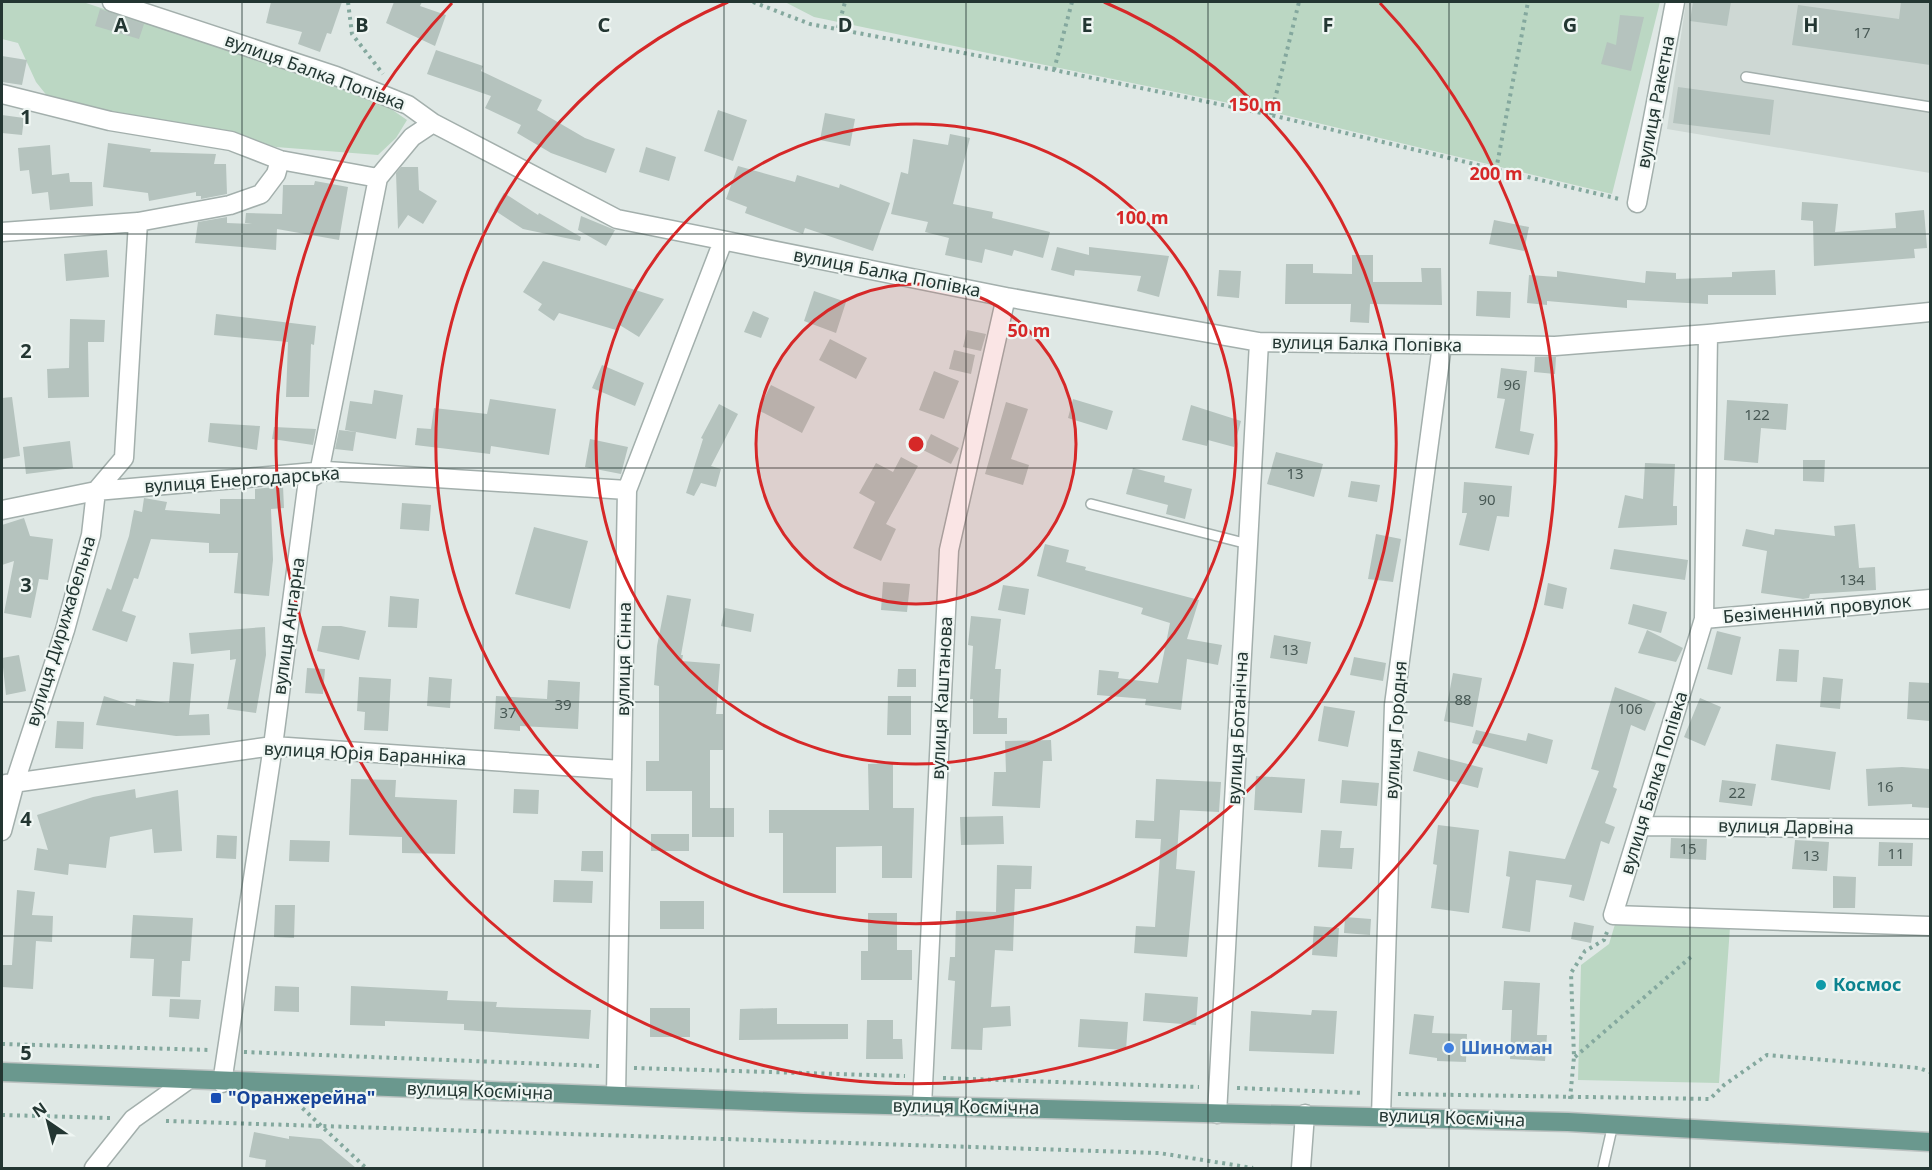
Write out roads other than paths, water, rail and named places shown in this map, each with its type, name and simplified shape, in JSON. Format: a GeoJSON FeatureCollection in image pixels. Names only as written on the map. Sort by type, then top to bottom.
{"type":"FeatureCollection","features":[{"type":"Feature","properties":{"kind":"main road","name":"вулиця Космічна"},"geometry":{"type":"LineString","coordinates":[[2,1072],[222,1083],[922,1106],[1568,1122],[1930,1142]]}},
{"type":"Feature","properties":{"kind":"street","name":"вулиця Балка Попівка"},"geometry":{"type":"LineString","coordinates":[[112,2],[336,76],[408,105],[433,123],[616,219],[1006,297],[1259,342],[1555,346],[1708,334],[1930,312]]}},
{"type":"Feature","properties":{"kind":"street","name":"вулиця Ракетна"},"geometry":{"type":"LineString","coordinates":[[1637,203],[1675,2]]}},
{"type":"Feature","properties":{"kind":"street"},"geometry":{"type":"LineString","coordinates":[[2,94],[111,121],[231,141],[280,160],[378,178],[412,136],[433,123]]}},
{"type":"Feature","properties":{"kind":"street"},"geometry":{"type":"LineString","coordinates":[[2,232],[138,222],[230,205],[261,194],[276,174],[280,160]]}},
{"type":"Feature","properties":{"kind":"street","name":"вулиця Ангарна"},"geometry":{"type":"LineString","coordinates":[[222,1083],[273,746],[308,480],[319,473],[378,178]]}},
{"type":"Feature","properties":{"kind":"street"},"geometry":{"type":"LineString","coordinates":[[96,491],[124,458],[138,222]]}},
{"type":"Feature","properties":{"kind":"street","name":"вулиця Сінна"},"geometry":{"type":"LineString","coordinates":[[616,1095],[627,490],[723,241]]}},
{"type":"Feature","properties":{"kind":"street","name":"вулиця Каштанова"},"geometry":{"type":"LineString","coordinates":[[922,1106],[949,550],[1006,297]]}},
{"type":"Feature","properties":{"kind":"street","name":"вулиця Балка Попівка"},"geometry":{"type":"LineString","coordinates":[[1708,334],[1704,619],[1613,915],[1930,926]]}},
{"type":"Feature","properties":{"kind":"street","name":"вулиця Ботанічна"},"geometry":{"type":"LineString","coordinates":[[1217,1113],[1259,342]]}},
{"type":"Feature","properties":{"kind":"street","name":"вулиця Городня"},"geometry":{"type":"LineString","coordinates":[[1381,1116],[1394,705],[1442,345]]}},
{"type":"Feature","properties":{"kind":"street","name":"вулиця Енергодарська"},"geometry":{"type":"LineString","coordinates":[[2,510],[96,491],[326,471],[627,490]]}},
{"type":"Feature","properties":{"kind":"street","name":"вулиця Дирижабельна"},"geometry":{"type":"LineString","coordinates":[[2,831],[8,784],[65,630],[91,535],[96,491]]}},
{"type":"Feature","properties":{"kind":"street","name":"Безіменний провулок"},"geometry":{"type":"LineString","coordinates":[[1704,619],[1930,599]]}},
{"type":"Feature","properties":{"kind":"street","name":"вулиця Юрія Баранніка"},"geometry":{"type":"LineString","coordinates":[[8,784],[273,746],[622,770]]}},
{"type":"Feature","properties":{"kind":"street","name":"вулиця Дарвіна"},"geometry":{"type":"LineString","coordinates":[[1642,826],[1930,829]]}},
{"type":"Feature","properties":{"kind":"street"},"geometry":{"type":"LineString","coordinates":[[94,1168],[133,1119],[188,1080]]}},
{"type":"Feature","properties":{"kind":"street"},"geometry":{"type":"LineString","coordinates":[[1300,1168],[1305,1114]]}},
{"type":"Feature","properties":{"kind":"lane"},"geometry":{"type":"LineString","coordinates":[[1746,77],[1930,106]]}},
{"type":"Feature","properties":{"kind":"lane"},"geometry":{"type":"LineString","coordinates":[[1091,504],[1248,544]]}},
{"type":"Feature","properties":{"kind":"lane"},"geometry":{"type":"LineString","coordinates":[[1603,1168],[1613,1124]]}},
{"type":"Feature","properties":{"kind":"place","name":"Космос"},"geometry":{"type":"Point","coordinates":[1821,985]}},
{"type":"Feature","properties":{"kind":"place","name":"Шиноман"},"geometry":{"type":"Point","coordinates":[1449,1048]}},
{"type":"Feature","properties":{"kind":"place","name":"\"Оранжерейна\""},"geometry":{"type":"Point","coordinates":[216,1098]}}]}
